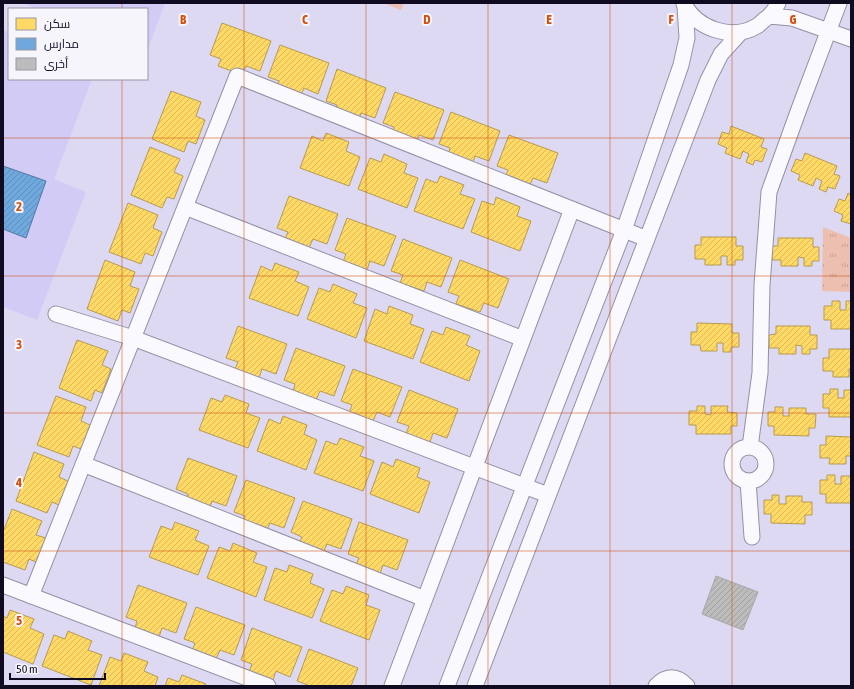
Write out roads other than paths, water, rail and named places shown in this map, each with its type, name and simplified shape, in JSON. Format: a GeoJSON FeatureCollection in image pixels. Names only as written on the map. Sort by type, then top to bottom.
{"type":"FeatureCollection","features":[{"type":"Feature","properties":{"kind":"street"},"geometry":{"type":"LineString","coordinates":[[684,4],[695,19],[709,28],[725,32],[741,32],[756,26],[769,16],[778,3]]}},
{"type":"Feature","properties":{"kind":"street"},"geometry":{"type":"LineString","coordinates":[[447,686],[624,230],[681,65],[687,38],[684,4]]}},
{"type":"Feature","properties":{"kind":"street"},"geometry":{"type":"LineString","coordinates":[[750,447],[760,372],[762,285],[770,192],[828,30],[841,5]]}},
{"type":"Feature","properties":{"kind":"street"},"geometry":{"type":"LineString","coordinates":[[769,16],[792,18],[851,39]]}},
{"type":"Feature","properties":{"kind":"street"},"geometry":{"type":"LineString","coordinates":[[475,686],[708,80],[721,54],[741,32]]}},
{"type":"Feature","properties":{"kind":"street"},"geometry":{"type":"LineString","coordinates":[[31,596],[237,76],[647,239]]}},
{"type":"Feature","properties":{"kind":"street"},"geometry":{"type":"LineString","coordinates":[[185,207],[523,339]]}},
{"type":"Feature","properties":{"kind":"street"},"geometry":{"type":"LineString","coordinates":[[392,686],[572,209]]}},
{"type":"Feature","properties":{"kind":"street"},"geometry":{"type":"LineString","coordinates":[[56,314],[133,338],[548,495]]}},
{"type":"Feature","properties":{"kind":"street"},"geometry":{"type":"LineString","coordinates":[[745,447],[750,447],[760,451],[766,464],[765,470],[758,478],[748,481],[742,480],[737,476],[732,466],[732,461],[736,452],[745,447]]}},
{"type":"Feature","properties":{"kind":"street"},"geometry":{"type":"LineString","coordinates":[[83,464],[425,599]]}},
{"type":"Feature","properties":{"kind":"street"},"geometry":{"type":"LineString","coordinates":[[748,481],[752,537]]}},
{"type":"Feature","properties":{"kind":"street"},"geometry":{"type":"LineString","coordinates":[[3,585],[268,686]]}},
{"type":"Feature","properties":{"kind":"street"},"geometry":{"type":"LineString","coordinates":[[656,686],[665,679],[672,678],[678,679],[687,686]]}}]}
